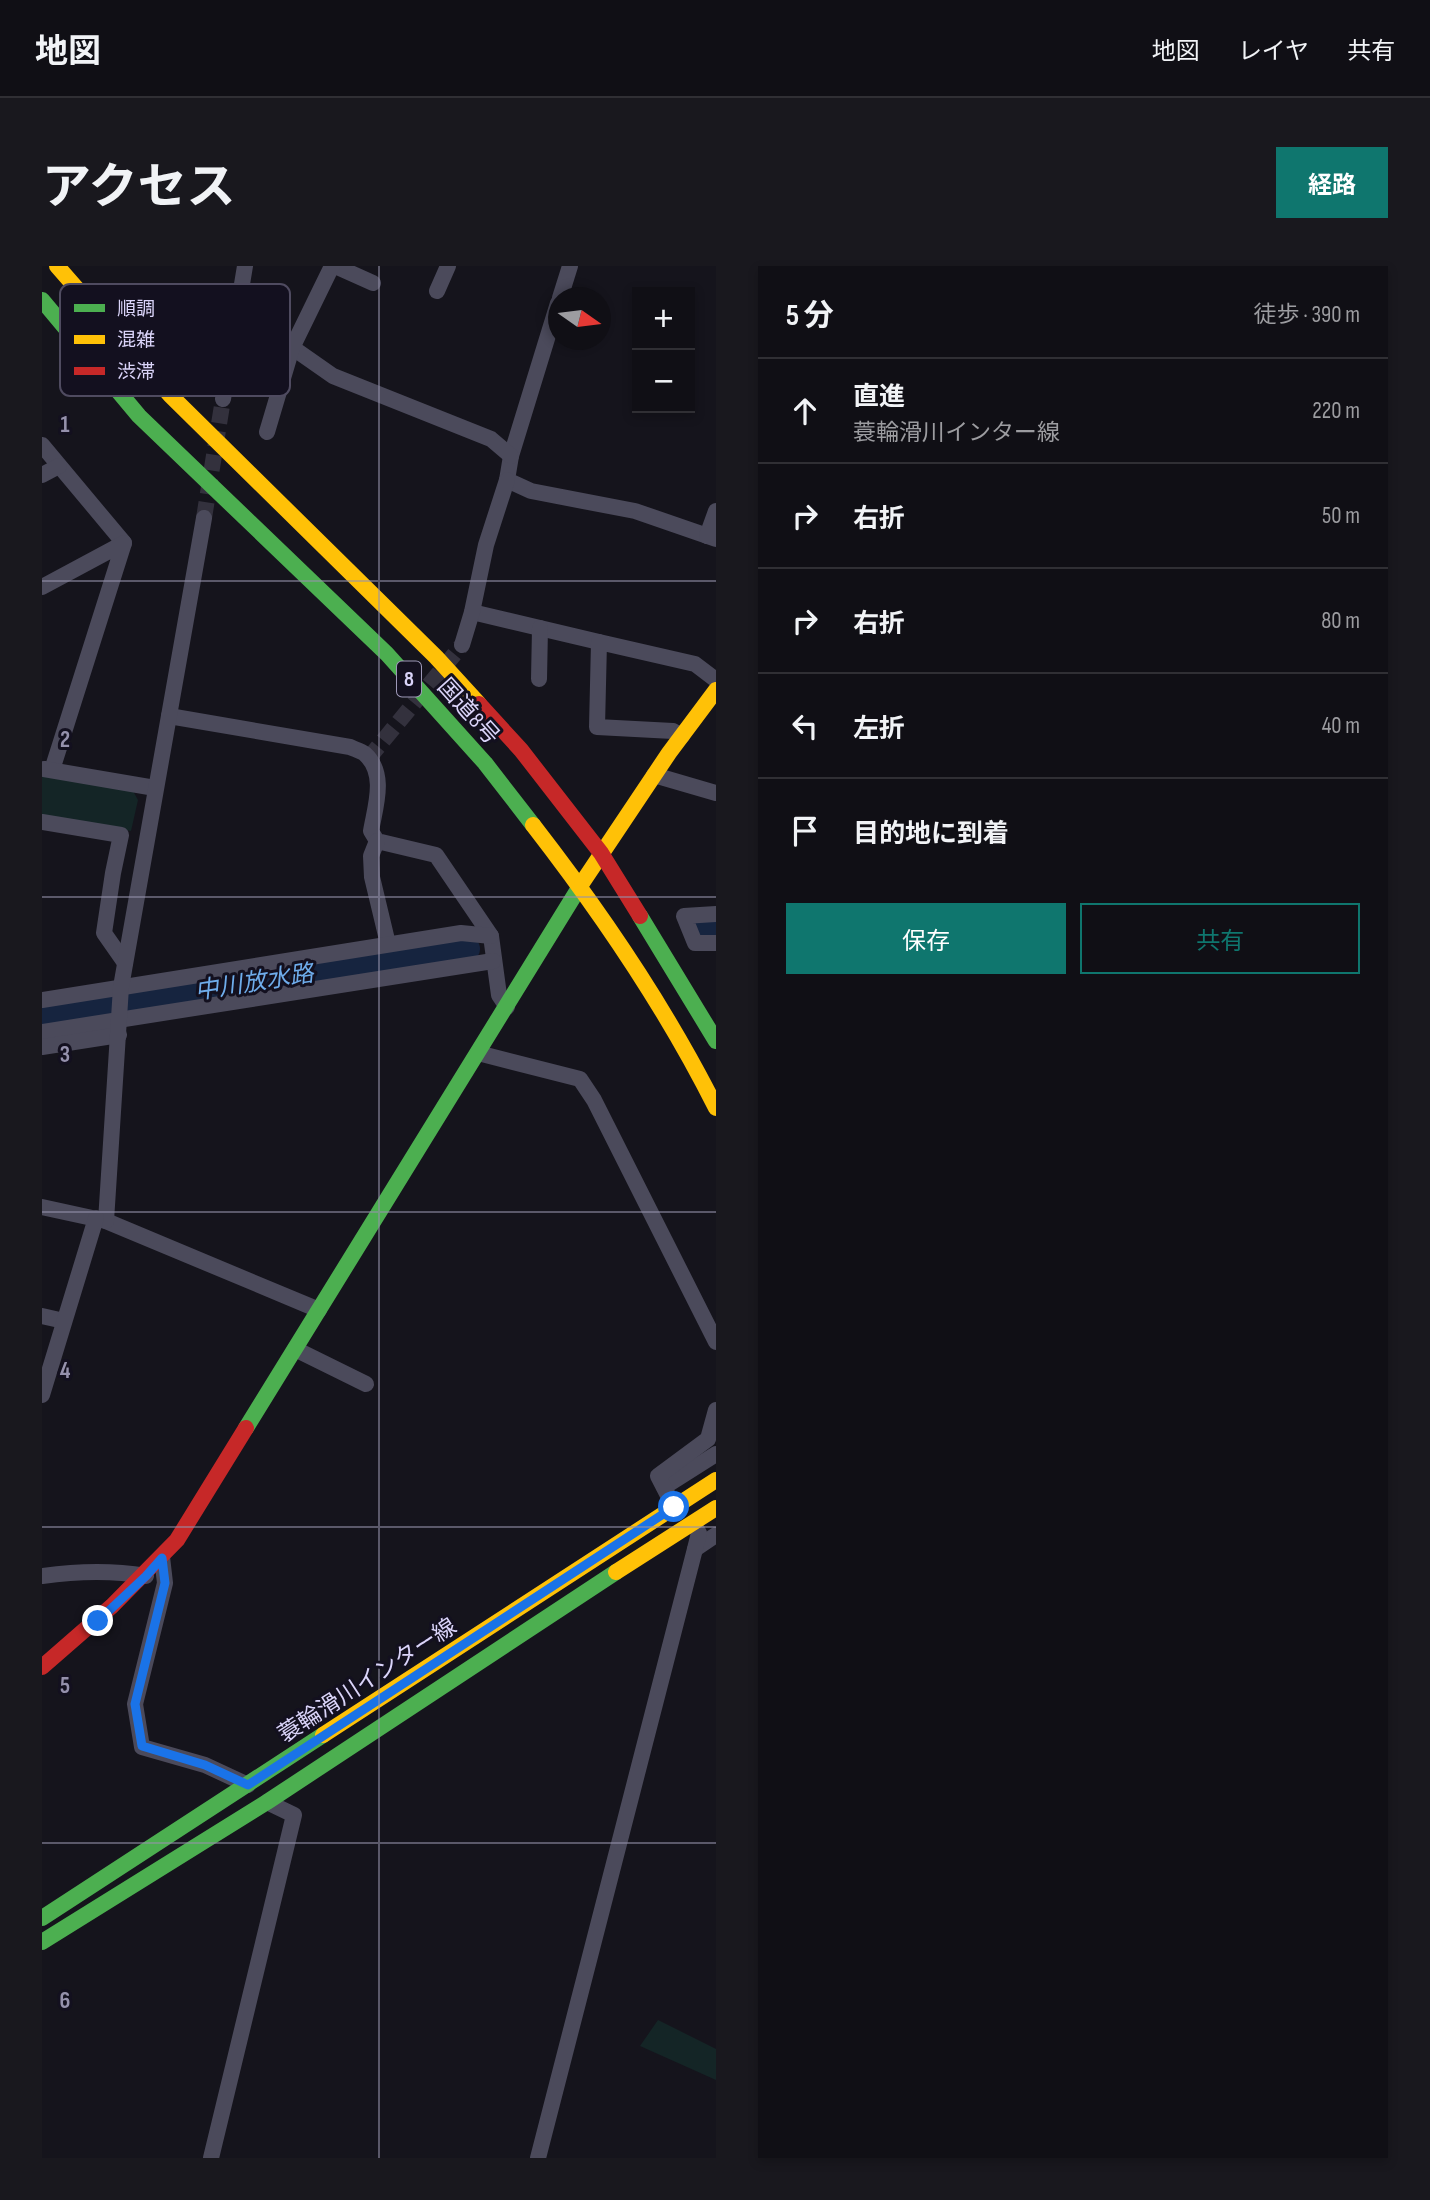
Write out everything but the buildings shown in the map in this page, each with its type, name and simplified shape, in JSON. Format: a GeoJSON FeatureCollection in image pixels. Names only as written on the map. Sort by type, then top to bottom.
{"type":"FeatureCollection","features":[{"type":"Feature","properties":{"kind":"main road","name":"国道8号"},"geometry":{"type":"LineString","coordinates":[[57,266],[73,284]]}},
{"type":"Feature","properties":{"kind":"main road","name":"国道8号"},"geometry":{"type":"LineString","coordinates":[[42,300],[60,321]]}},
{"type":"Feature","properties":{"kind":"main road","name":"国道8号"},"geometry":{"type":"LineString","coordinates":[[123,396],[139,415],[387,654],[485,763],[639,973],[697,1070],[716,1108]]}},
{"type":"Feature","properties":{"kind":"main road","name":"国道8号"},"geometry":{"type":"LineString","coordinates":[[171,396],[436,657],[521,750],[601,853],[716,1041]]}},
{"type":"Feature","properties":{"kind":"main road"},"geometry":{"type":"LineString","coordinates":[[42,1667],[98,1621],[146,1576],[177,1540],[601,853],[716,690]]}},
{"type":"Feature","properties":{"kind":"main road","name":"蓑輪滑川インター線"},"geometry":{"type":"LineString","coordinates":[[42,1918],[716,1480]]}},
{"type":"Feature","properties":{"kind":"main road","name":"蓑輪滑川インター線"},"geometry":{"type":"LineString","coordinates":[[42,1942],[267,1802],[582,1593],[716,1508]]}},
{"type":"Feature","properties":{"kind":"street"},"geometry":{"type":"LineString","coordinates":[[242,284],[245,266]]}},
{"type":"Feature","properties":{"kind":"street"},"geometry":{"type":"LineString","coordinates":[[290,355],[333,266],[373,283]]}},
{"type":"Feature","properties":{"kind":"street"},"geometry":{"type":"LineString","coordinates":[[437,291],[448,266]]}},
{"type":"Feature","properties":{"kind":"street"},"geometry":{"type":"LineString","coordinates":[[563,287],[570,266]]}},
{"type":"Feature","properties":{"kind":"street"},"geometry":{"type":"LineString","coordinates":[[462,645],[486,545],[508,480],[511,456],[548,336]]}},
{"type":"Feature","properties":{"kind":"street"},"geometry":{"type":"LineString","coordinates":[[292,348],[333,376],[491,439],[511,456]]}},
{"type":"Feature","properties":{"kind":"street"},"geometry":{"type":"LineString","coordinates":[[267,432],[278,396]]}},
{"type":"Feature","properties":{"kind":"street"},"geometry":{"type":"LineString","coordinates":[[42,445],[124,543]]}},
{"type":"Feature","properties":{"kind":"street"},"geometry":{"type":"LineString","coordinates":[[42,474],[59,466]]}},
{"type":"Feature","properties":{"kind":"street"},"geometry":{"type":"LineString","coordinates":[[508,480],[531,491],[635,511],[712,537],[716,511]]}},
{"type":"Feature","properties":{"kind":"street"},"geometry":{"type":"LineString","coordinates":[[42,1395],[64,1321],[101,1219],[121,990],[204,519]]}},
{"type":"Feature","properties":{"kind":"street"},"geometry":{"type":"LineString","coordinates":[[42,587],[124,543]]}},
{"type":"Feature","properties":{"kind":"street"},"geometry":{"type":"LineString","coordinates":[[124,543],[47,769],[155,788]]}},
{"type":"Feature","properties":{"kind":"street"},"geometry":{"type":"LineString","coordinates":[[472,612],[695,664],[716,680]]}},
{"type":"Feature","properties":{"kind":"street"},"geometry":{"type":"LineString","coordinates":[[539,679],[540,628]]}},
{"type":"Feature","properties":{"kind":"street"},"geometry":{"type":"LineString","coordinates":[[599,642],[597,727],[673,731],[682,736]]}},
{"type":"Feature","properties":{"kind":"street"},"geometry":{"type":"LineString","coordinates":[[169,716],[350,747],[365,754],[379,783],[371,831],[377,841],[436,855],[491,936],[499,995],[507,1007]]}},
{"type":"Feature","properties":{"kind":"street"},"geometry":{"type":"LineString","coordinates":[[654,775],[716,793]]}},
{"type":"Feature","properties":{"kind":"street"},"geometry":{"type":"LineString","coordinates":[[42,822],[146,837]]}},
{"type":"Feature","properties":{"kind":"street"},"geometry":{"type":"LineString","coordinates":[[121,835],[104,933],[125,963]]}},
{"type":"Feature","properties":{"kind":"street"},"geometry":{"type":"LineString","coordinates":[[377,841],[371,856],[372,877],[388,944]]}},
{"type":"Feature","properties":{"kind":"street"},"geometry":{"type":"LineString","coordinates":[[716,914],[684,916],[695,943],[716,943]]}},
{"type":"Feature","properties":{"kind":"street"},"geometry":{"type":"LineString","coordinates":[[42,1000],[121,990],[461,933],[491,936]]}},
{"type":"Feature","properties":{"kind":"street"},"geometry":{"type":"LineString","coordinates":[[42,1032],[120,1022],[493,961]]}},
{"type":"Feature","properties":{"kind":"street"},"geometry":{"type":"LineString","coordinates":[[42,1047],[120,1022]]}},
{"type":"Feature","properties":{"kind":"street"},"geometry":{"type":"LineString","coordinates":[[478,1053],[580,1079],[594,1100],[716,1342]]}},
{"type":"Feature","properties":{"kind":"street"},"geometry":{"type":"LineString","coordinates":[[42,1207],[101,1219],[319,1310]]}},
{"type":"Feature","properties":{"kind":"street"},"geometry":{"type":"LineString","coordinates":[[42,1316],[64,1321]]}},
{"type":"Feature","properties":{"kind":"street"},"geometry":{"type":"LineString","coordinates":[[295,1349],[366,1384]]}},
{"type":"Feature","properties":{"kind":"street"},"geometry":{"type":"LineString","coordinates":[[674,1507],[658,1476],[708,1439],[716,1410]]}},
{"type":"Feature","properties":{"kind":"street"},"geometry":{"type":"LineString","coordinates":[[664,1488],[716,1454]]}},
{"type":"Feature","properties":{"kind":"street"},"geometry":{"type":"LineString","coordinates":[[538,2158],[699,1533],[692,1523]]}},
{"type":"Feature","properties":{"kind":"street"},"geometry":{"type":"LineString","coordinates":[[695,1549],[716,1535]]}},
{"type":"Feature","properties":{"kind":"street"},"geometry":{"type":"LineString","coordinates":[[162,1558],[165,1583],[135,1704],[142,1746],[205,1765],[248,1785]]}},
{"type":"Feature","properties":{"kind":"street"},"geometry":{"type":"LineString","coordinates":[[42,1576],[114,1570],[146,1576]]}},
{"type":"Feature","properties":{"kind":"street"},"geometry":{"type":"LineString","coordinates":[[211,2158],[293,1815],[267,1802]]}},
{"type":"Feature","properties":{"kind":"shaded area"},"geometry":{"type":"Polygon","coordinates":[[[42,775],[133,791],[138,800],[131,831],[42,815],[42,775]]]}},
{"type":"Feature","properties":{"kind":"shaded area"},"geometry":{"type":"Polygon","coordinates":[[[658,2020],[716,2049],[716,2080],[640,2046],[658,2020]]]}},
{"type":"Feature","properties":{"kind":"waterway","name":"中川放水路"},"geometry":{"type":"LineString","coordinates":[[701,929],[716,928]]}},
{"type":"Feature","properties":{"kind":"waterway","name":"中川放水路"},"geometry":{"type":"LineString","coordinates":[[42,1016],[466,949]]}},
{"type":"Feature","properties":{"kind":"tunnel"},"geometry":{"type":"LineString","coordinates":[[204,518],[223,399]]}},
{"type":"Feature","properties":{"kind":"tunnel"},"geometry":{"type":"LineString","coordinates":[[368,759],[462,645]]}},
{"type":"Feature","properties":{"kind":"traffic: fast"},"geometry":{"type":"LineString","coordinates":[[42,300],[60,322]]}},
{"type":"Feature","properties":{"kind":"traffic: fast"},"geometry":{"type":"LineString","coordinates":[[122,396],[139,416],[387,654],[485,763],[533,825]]}},
{"type":"Feature","properties":{"kind":"traffic: fast"},"geometry":{"type":"LineString","coordinates":[[246,1428],[582,883]]}},
{"type":"Feature","properties":{"kind":"traffic: fast"},"geometry":{"type":"LineString","coordinates":[[640,916],[716,1041]]}},
{"type":"Feature","properties":{"kind":"traffic: fast"},"geometry":{"type":"LineString","coordinates":[[42,1942],[267,1802],[616,1572]]}},
{"type":"Feature","properties":{"kind":"traffic: fast"},"geometry":{"type":"LineString","coordinates":[[42,1918],[323,1735]]}},
{"type":"Feature","properties":{"kind":"traffic: slow"},"geometry":{"type":"LineString","coordinates":[[57,266],[73,284]]}},
{"type":"Feature","properties":{"kind":"traffic: slow"},"geometry":{"type":"LineString","coordinates":[[171,396],[436,657],[479,704]]}},
{"type":"Feature","properties":{"kind":"traffic: slow"},"geometry":{"type":"LineString","coordinates":[[582,883],[669,753],[716,690]]}},
{"type":"Feature","properties":{"kind":"traffic: slow"},"geometry":{"type":"LineString","coordinates":[[533,825],[632,962],[676,1034],[716,1108]]}},
{"type":"Feature","properties":{"kind":"traffic: slow"},"geometry":{"type":"LineString","coordinates":[[323,1735],[716,1480]]}},
{"type":"Feature","properties":{"kind":"traffic: slow"},"geometry":{"type":"LineString","coordinates":[[616,1572],[716,1508]]}},
{"type":"Feature","properties":{"kind":"traffic: jam"},"geometry":{"type":"LineString","coordinates":[[479,704],[521,750],[601,853],[640,916]]}},
{"type":"Feature","properties":{"kind":"traffic: jam"},"geometry":{"type":"LineString","coordinates":[[42,1667],[112,1606],[177,1540],[246,1428]]}},
{"type":"Feature","properties":{"kind":"route"},"geometry":{"type":"LineString","coordinates":[[98,1621],[162,1558],[165,1583],[135,1704],[142,1746],[205,1765],[248,1785],[674,1507]]}}]}
